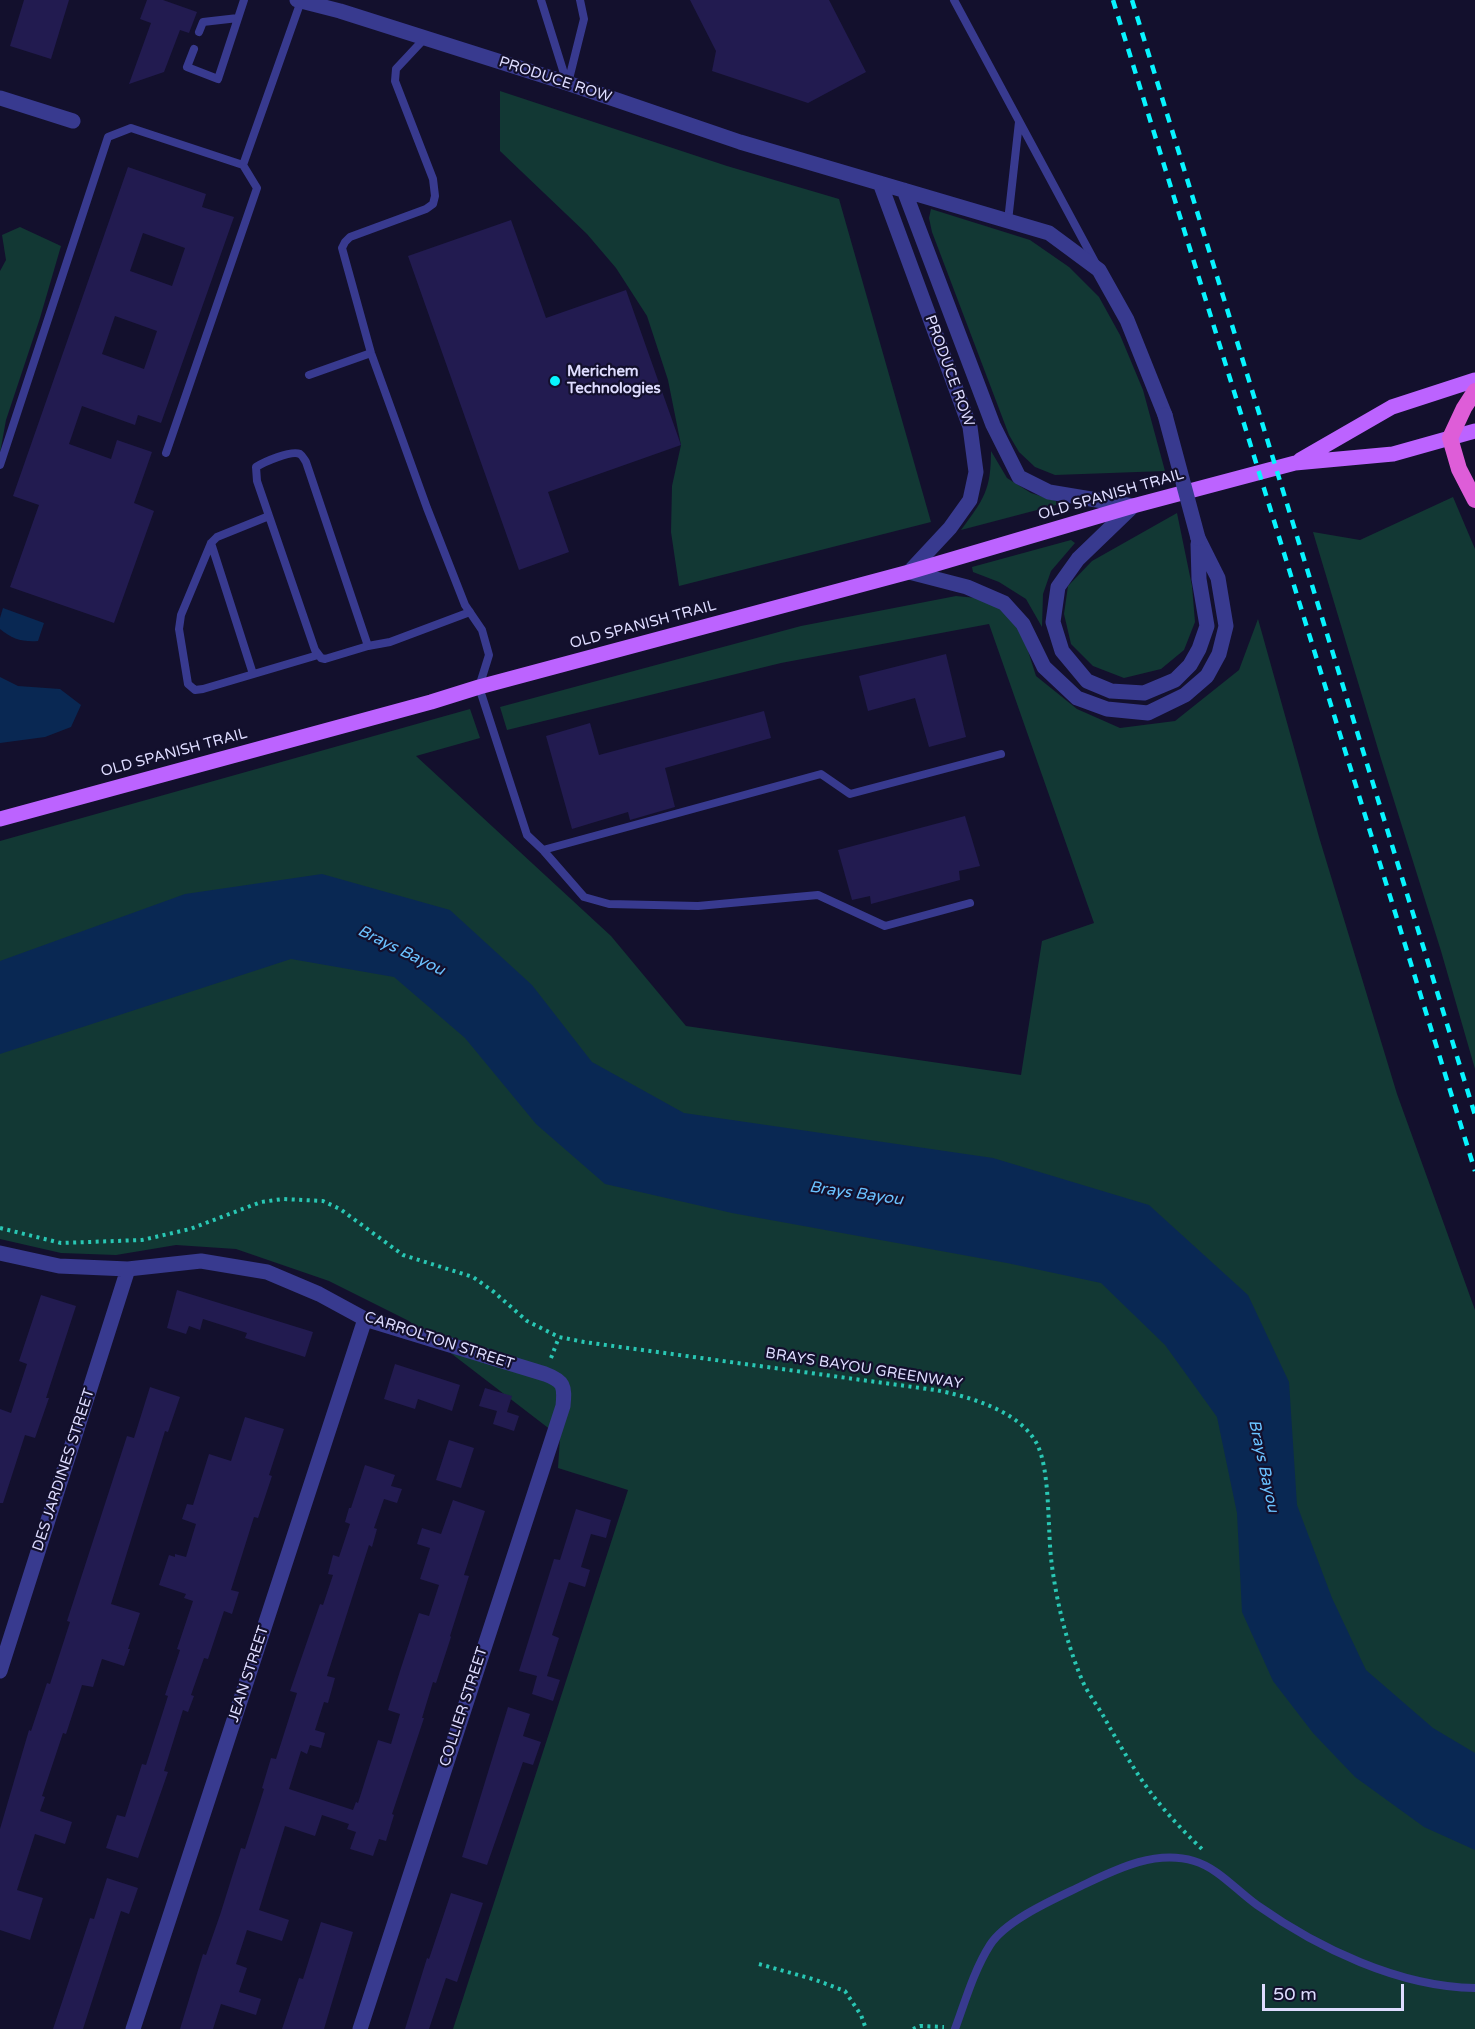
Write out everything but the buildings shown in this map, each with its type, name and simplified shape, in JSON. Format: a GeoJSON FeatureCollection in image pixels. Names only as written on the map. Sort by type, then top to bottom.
{"type":"FeatureCollection","features":[{"type":"Feature","properties":{"kind":"highway"},"geometry":{"type":"LineString","coordinates":[[1475,391],[1450,438],[1459,469],[1475,500]]}},
{"type":"Feature","properties":{"kind":"main road","name":"OLD SPANISH TRAIL"},"geometry":{"type":"LineString","coordinates":[[1295,463],[1392,407],[1475,380]]}},
{"type":"Feature","properties":{"kind":"main road","name":"OLD SPANISH TRAIL"},"geometry":{"type":"LineString","coordinates":[[0,819],[909,572],[1133,506],[1295,463],[1393,454],[1475,430]]}},
{"type":"Feature","properties":{"kind":"street","name":"PRODUCE ROW"},"geometry":{"type":"LineString","coordinates":[[299,1],[326,4],[740,141],[1049,233],[1099,270],[1127,320],[1165,415],[1198,538],[1218,578],[1226,626],[1219,654],[1207,676],[1185,695],[1148,713],[1107,709],[1077,698],[1044,667],[1023,624],[1004,603],[967,587],[909,572],[950,528],[970,500],[976,471],[970,427],[880,183]]}},
{"type":"Feature","properties":{"kind":"street"},"geometry":{"type":"LineString","coordinates":[[0,98],[73,120]]}},
{"type":"Feature","properties":{"kind":"street","name":"PRODUCE ROW"},"geometry":{"type":"LineString","coordinates":[[904,190],[993,425],[1020,477],[1048,492],[1133,506]]}},
{"type":"Feature","properties":{"kind":"street","name":"PRODUCE ROW"},"geometry":{"type":"LineString","coordinates":[[1133,506],[1078,559],[1058,587],[1053,622],[1062,651],[1087,681],[1111,691],[1144,693],[1174,680],[1190,665],[1199,649],[1207,626],[1199,579],[1198,538]]}},
{"type":"Feature","properties":{"kind":"street","name":"CARROLTON STREET"},"geometry":{"type":"LineString","coordinates":[[0,1253],[59,1266],[128,1269],[201,1261],[267,1272],[319,1294],[365,1319],[545,1374],[562,1384]]}},
{"type":"Feature","properties":{"kind":"street","name":"DES JARDINES STREET"},"geometry":{"type":"LineString","coordinates":[[0,1671],[128,1269]]}},
{"type":"Feature","properties":{"kind":"street","name":"JEAN STREET"},"geometry":{"type":"LineString","coordinates":[[133,2029],[365,1319]]}},
{"type":"Feature","properties":{"kind":"street","name":"COLLIER STREET"},"geometry":{"type":"LineString","coordinates":[[360,2029],[563,1406],[562,1384]]}},
{"type":"Feature","properties":{"kind":"lane"},"geometry":{"type":"LineString","coordinates":[[194,49],[187,67],[218,79],[244,0]]}},
{"type":"Feature","properties":{"kind":"lane"},"geometry":{"type":"LineString","coordinates":[[541,0],[567,83]]}},
{"type":"Feature","properties":{"kind":"lane"},"geometry":{"type":"LineString","coordinates":[[567,83],[584,19],[580,0]]}},
{"type":"Feature","properties":{"kind":"lane"},"geometry":{"type":"LineString","coordinates":[[954,0],[1099,270]]}},
{"type":"Feature","properties":{"kind":"lane"},"geometry":{"type":"LineString","coordinates":[[243,165],[299,1]]}},
{"type":"Feature","properties":{"kind":"lane"},"geometry":{"type":"LineString","coordinates":[[199,32],[203,22],[238,18]]}},
{"type":"Feature","properties":{"kind":"lane"},"geometry":{"type":"LineString","coordinates":[[425,38],[396,69],[396,81],[434,179],[433,204],[426,209],[350,237],[342,248],[371,352],[431,519],[465,605],[482,630],[489,654],[479,687],[527,835],[584,897],[609,904],[698,906],[818,896],[885,926],[970,903]]}},
{"type":"Feature","properties":{"kind":"lane"},"geometry":{"type":"LineString","coordinates":[[1008,221],[1019,121]]}},
{"type":"Feature","properties":{"kind":"lane"},"geometry":{"type":"LineString","coordinates":[[0,465],[108,137],[131,128],[243,165],[257,188],[166,453]]}},
{"type":"Feature","properties":{"kind":"lane"},"geometry":{"type":"LineString","coordinates":[[309,375],[371,352]]}},
{"type":"Feature","properties":{"kind":"lane"},"geometry":{"type":"LineString","coordinates":[[368,646],[302,455],[287,454],[256,467],[256,481],[321,658],[325,659],[390,642],[470,612]]}},
{"type":"Feature","properties":{"kind":"lane"},"geometry":{"type":"LineString","coordinates":[[269,516],[217,537],[211,543],[182,615],[179,629],[188,684],[195,690],[203,689],[318,655]]}},
{"type":"Feature","properties":{"kind":"lane"},"geometry":{"type":"LineString","coordinates":[[211,543],[253,674]]}},
{"type":"Feature","properties":{"kind":"lane"},"geometry":{"type":"LineString","coordinates":[[543,850],[821,774],[850,794],[1000,754]]}},
{"type":"Feature","properties":{"kind":"lane"},"geometry":{"type":"LineString","coordinates":[[955,2028],[990,1944],[1004,1929],[1052,1900],[1100,1877],[1146,1859],[1161,1857],[1194,1861],[1207,1866],[1257,1905],[1344,1955],[1412,1980],[1449,1988],[1475,1988]]}},
{"type":"Feature","properties":{"kind":"path","name":"BRAYS BAYOU GREENWAY"},"geometry":{"type":"LineString","coordinates":[[0,1228],[61,1243],[132,1240],[190,1228],[261,1202],[300,1199],[323,1201],[340,1209],[403,1255],[473,1277],[527,1321],[559,1337],[951,1393],[986,1404],[1022,1427],[1036,1442],[1045,1472],[1048,1541],[1052,1569],[1068,1642],[1083,1682],[1151,1793],[1207,1854]]}},
{"type":"Feature","properties":{"kind":"path"},"geometry":{"type":"LineString","coordinates":[[545,1374],[559,1337]]}},
{"type":"Feature","properties":{"kind":"path"},"geometry":{"type":"LineString","coordinates":[[759,1964],[816,1980],[845,1991],[861,2015],[866,2029]]}},
{"type":"Feature","properties":{"kind":"path"},"geometry":{"type":"LineString","coordinates":[[913,2029],[920,2026],[955,2028]]}},
{"type":"Feature","properties":{"kind":"green space"},"geometry":{"type":"Polygon","coordinates":[[[500,91],[727,166],[839,199],[931,522],[679,586],[671,532],[672,486],[681,445],[668,380],[647,316],[616,268],[587,234],[500,151],[500,91]]]}},
{"type":"Feature","properties":{"kind":"green space"},"geometry":{"type":"Polygon","coordinates":[[[931,209],[1030,240],[1069,267],[1099,297],[1120,335],[1143,390],[1165,471],[1055,475],[1035,467],[1019,452],[1009,435],[932,232],[929,218],[931,209]]]}},
{"type":"Feature","properties":{"kind":"green space"},"geometry":{"type":"Polygon","coordinates":[[[20,227],[61,246],[6,420],[0,453],[0,271],[6,260],[2,235],[20,227]]]}},
{"type":"Feature","properties":{"kind":"green space"},"geometry":{"type":"Polygon","coordinates":[[[991,451],[1007,478],[1031,493],[1056,501],[1056,505],[961,530],[985,493],[990,475],[991,451]]]}},
{"type":"Feature","properties":{"kind":"green space"},"geometry":{"type":"Polygon","coordinates":[[[1453,497],[1475,549],[1475,1069],[1313,532],[1360,540],[1453,497]]]}},
{"type":"Feature","properties":{"kind":"green space"},"geometry":{"type":"Polygon","coordinates":[[[1177,513],[1192,586],[1195,622],[1184,650],[1161,669],[1124,678],[1093,666],[1071,644],[1064,614],[1068,586],[1092,561],[1177,513]]]}},
{"type":"Feature","properties":{"kind":"green space"},"geometry":{"type":"Polygon","coordinates":[[[1071,540],[1075,543],[1051,571],[1043,594],[1042,627],[1026,599],[999,582],[973,572],[972,567],[1071,540]]]}},
{"type":"Feature","properties":{"kind":"green space"},"geometry":{"type":"Polygon","coordinates":[[[956,596],[987,599],[1006,612],[1022,632],[1036,676],[1077,709],[1120,728],[1175,721],[1239,670],[1258,619],[1319,837],[1397,1094],[1475,1310],[1475,2029],[453,2029],[628,1490],[558,1468],[560,1437],[409,1321],[329,1281],[236,1249],[176,1245],[116,1255],[61,1253],[0,1239],[0,841],[470,709],[480,738],[416,756],[611,936],[686,1026],[1021,1075],[1042,941],[1094,923],[989,624],[781,663],[507,730],[500,707],[801,626],[956,596]]]}},
{"type":"Feature","properties":{"kind":"water"},"geometry":{"type":"Polygon","coordinates":[[[3,608],[44,623],[38,641],[18,639],[0,629],[3,608]]]}},
{"type":"Feature","properties":{"kind":"water"},"geometry":{"type":"Polygon","coordinates":[[[0,677],[18,686],[60,689],[81,705],[71,727],[45,737],[0,743],[0,677]]]}},
{"type":"Feature","properties":{"kind":"water","name":"Brays Bayou"},"geometry":{"type":"Polygon","coordinates":[[[322,874],[450,910],[532,985],[592,1062],[684,1113],[993,1158],[1149,1205],[1248,1295],[1289,1382],[1297,1505],[1332,1598],[1366,1670],[1433,1728],[1475,1753],[1475,1850],[1424,1827],[1355,1777],[1313,1733],[1273,1681],[1242,1612],[1237,1513],[1217,1417],[1165,1345],[1101,1283],[1007,1263],[732,1213],[605,1184],[536,1124],[465,1038],[394,977],[291,959],[0,1054],[0,961],[185,894],[322,874]]]}},
{"type":"Feature","properties":{"kind":"railway"},"geometry":{"type":"LineString","coordinates":[[1113,0],[1475,1171]]}},
{"type":"Feature","properties":{"kind":"railway"},"geometry":{"type":"LineString","coordinates":[[1132,0],[1475,1115]]}},
{"type":"Feature","properties":{"kind":"place","name":"Merichem Technologies"},"geometry":{"type":"Point","coordinates":[555,381]}}]}
